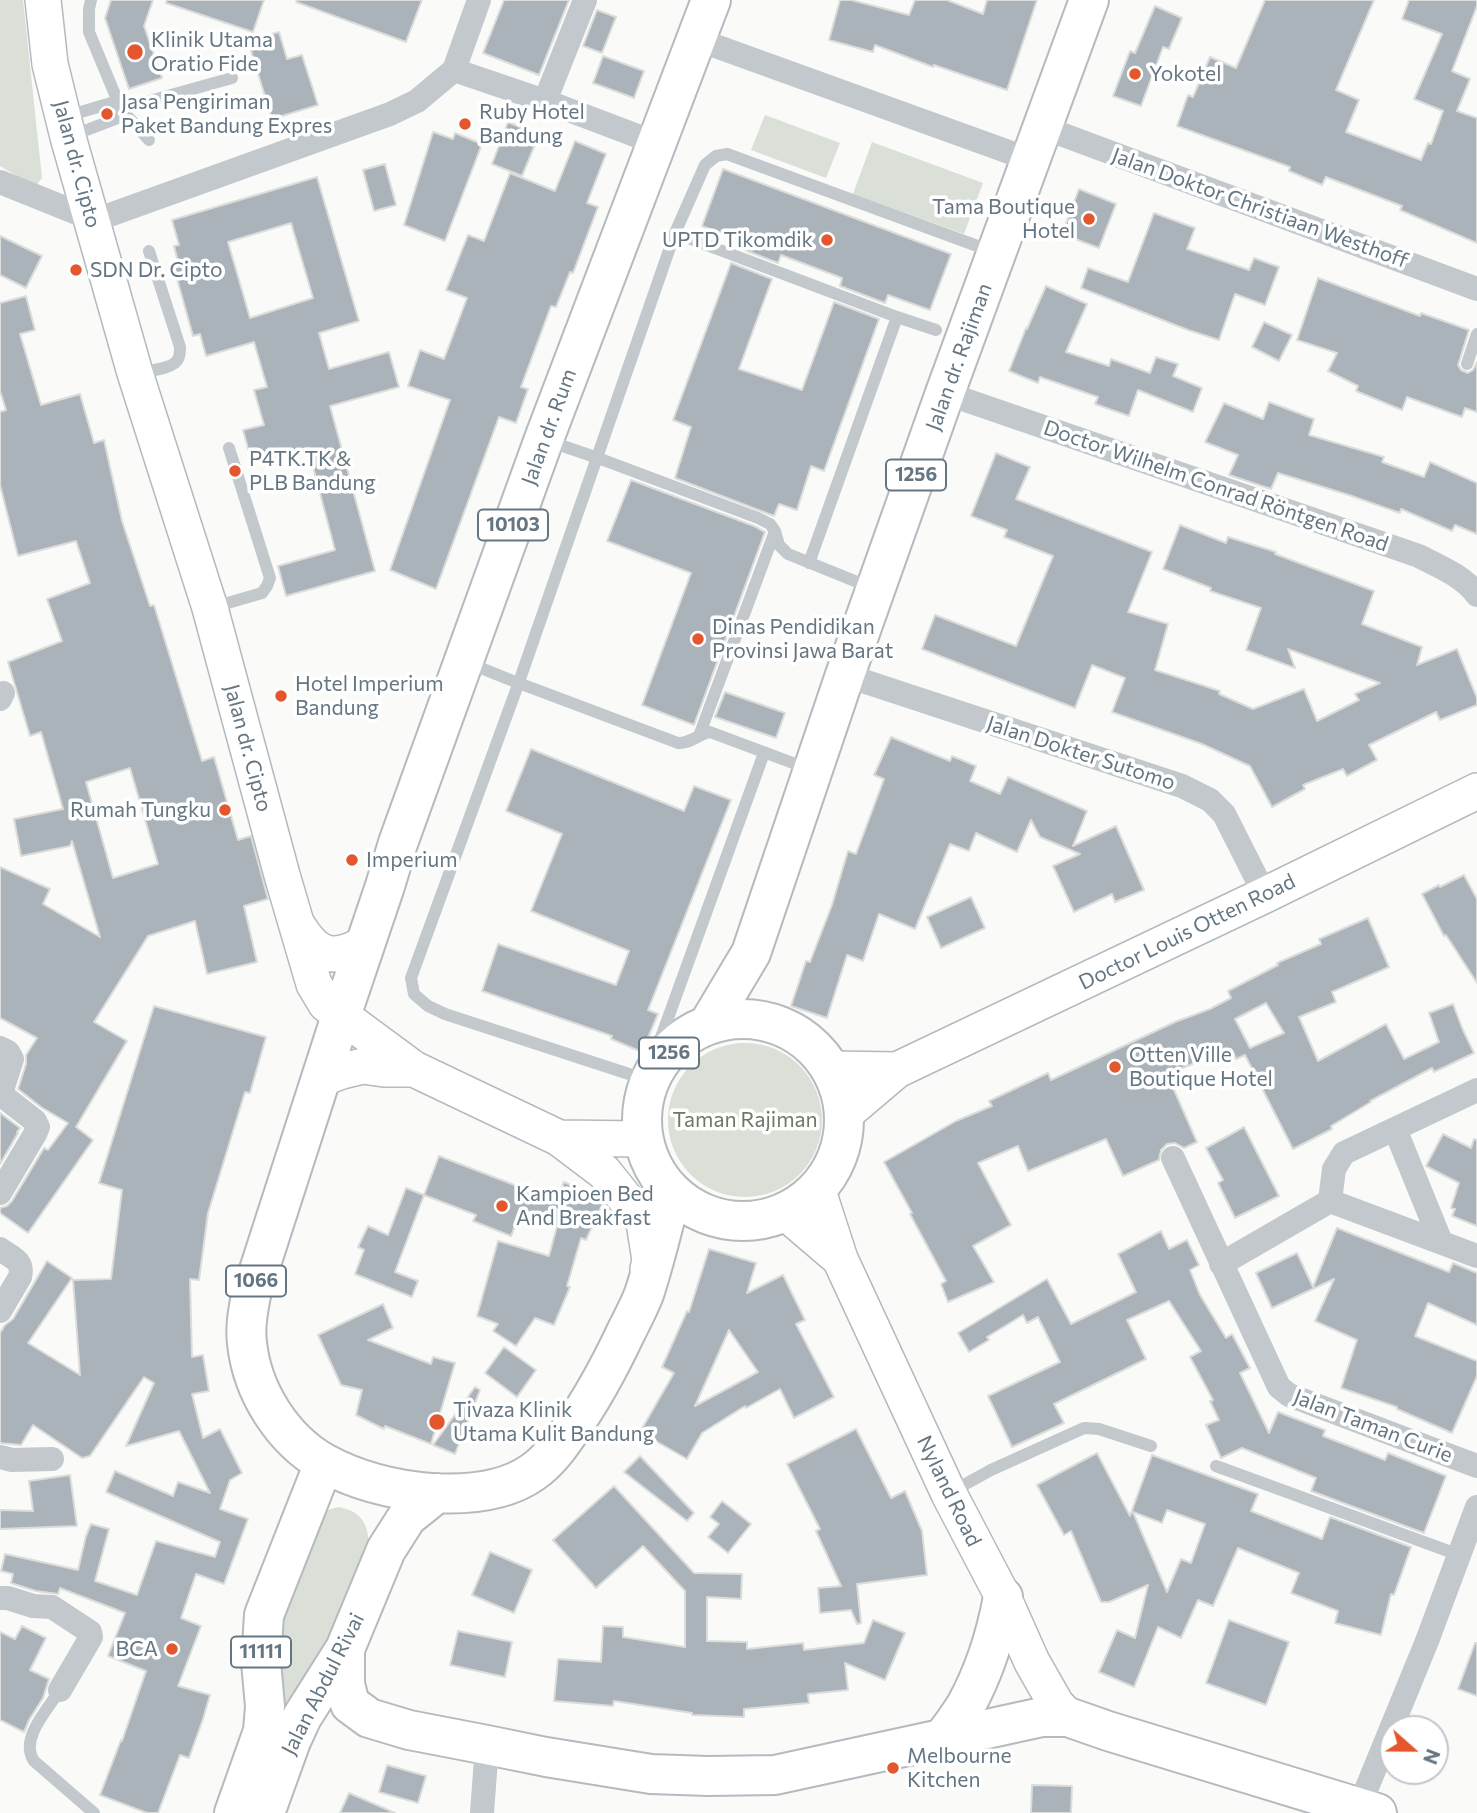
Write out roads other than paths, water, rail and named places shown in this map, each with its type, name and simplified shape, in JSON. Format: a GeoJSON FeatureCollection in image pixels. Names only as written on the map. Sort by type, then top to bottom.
{"type":"FeatureCollection","features":[{"type":"Feature","properties":{"kind":"main road","name":"Jalan dr. Cipto"},"geometry":{"type":"LineString","coordinates":[[43,0],[50,64],[65,127],[135,373],[210,608],[314,984],[326,1004],[414,1069]]}},
{"type":"Feature","properties":{"kind":"main road","name":"Jalan dr. Rum"},"geometry":{"type":"LineString","coordinates":[[341,1016],[398,843],[544,439],[711,0]]}},
{"type":"Feature","properties":{"kind":"main road","name":"Jalan dr. Rajiman"},"geometry":{"type":"LineString","coordinates":[[708,1026],[751,953],[845,675],[945,393],[1089,0]]}},
{"type":"Feature","properties":{"kind":"main road","name":"Doctor Louis Otten Road"},"geometry":{"type":"LineString","coordinates":[[844,1115],[897,1070],[1477,792]]}},
{"type":"Feature","properties":{"kind":"main road"},"geometry":{"type":"LineString","coordinates":[[298,926],[309,943],[327,954],[348,954],[366,943]]}},
{"type":"Feature","properties":{"kind":"main road","name":"Jalan dr. Rajiman"},"geometry":{"type":"LineString","coordinates":[[751,953],[752,1019]]}},
{"type":"Feature","properties":{"kind":"main road","name":"1066"},"geometry":{"type":"LineString","coordinates":[[318,1478],[296,1441],[271,1410],[258,1388],[246,1341],[251,1296],[341,1016]]}},
{"type":"Feature","properties":{"kind":"main road","name":"1256"},"geometry":{"type":"LineString","coordinates":[[737,1019],[775,1024],[797,1034],[821,1055],[837,1083],[844,1115],[838,1154],[826,1178],[808,1198],[785,1212],[759,1220],[732,1221],[706,1214],[672,1192],[644,1149],[641,1139],[647,1093],[657,1068],[674,1047],[695,1031],[708,1026],[737,1019]]}},
{"type":"Feature","properties":{"kind":"main road"},"geometry":{"type":"LineString","coordinates":[[320,1079],[363,1066],[414,1069],[559,1138],[604,1172],[644,1222],[650,1260],[644,1295]]}},
{"type":"Feature","properties":{"kind":"main road","name":"Doctor Louis Otten Road"},"geometry":{"type":"LineString","coordinates":[[830,1069],[897,1070]]}},
{"type":"Feature","properties":{"kind":"main road"},"geometry":{"type":"LineString","coordinates":[[559,1138],[641,1139]]}},
{"type":"Feature","properties":{"kind":"main road","name":"Nyland Road"},"geometry":{"type":"LineString","coordinates":[[817,1188],[840,1259],[949,1494],[1003,1597],[1032,1662],[1056,1704],[1068,1717]]}},
{"type":"Feature","properties":{"kind":"main road"},"geometry":{"type":"LineString","coordinates":[[318,1478],[346,1473],[401,1490],[437,1493],[471,1492],[504,1486],[532,1473],[559,1447],[607,1374],[644,1295],[672,1192]]}},
{"type":"Feature","properties":{"kind":"main road","name":"Nyland Road"},"geometry":{"type":"LineString","coordinates":[[785,1212],[840,1259]]}},
{"type":"Feature","properties":{"kind":"main road"},"geometry":{"type":"LineString","coordinates":[[318,1478],[330,1488],[349,1489],[367,1497],[380,1511],[387,1530],[386,1550]]}},
{"type":"Feature","properties":{"kind":"main road","name":"Jalan Abdul Rivai"},"geometry":{"type":"LineString","coordinates":[[234,1813],[263,1731],[265,1706],[261,1649],[264,1615],[318,1478]]}},
{"type":"Feature","properties":{"kind":"main road","name":"Jalan Abdul Rivai"},"geometry":{"type":"LineString","coordinates":[[265,1813],[302,1717],[345,1648],[386,1550],[407,1517],[437,1493]]}},
{"type":"Feature","properties":{"kind":"main road"},"geometry":{"type":"LineString","coordinates":[[943,1739],[965,1707],[981,1673],[996,1633],[1003,1597]]}},
{"type":"Feature","properties":{"kind":"main road"},"geometry":{"type":"LineString","coordinates":[[345,1648],[345,1684],[349,1704],[369,1718],[409,1730],[546,1757],[652,1774],[775,1775],[1042,1717],[1068,1717],[1368,1810]]}},
{"type":"Feature","properties":{"kind":"street"},"geometry":{"type":"LineString","coordinates":[[0,182],[92,219],[390,114],[417,101],[454,70],[479,0]]}},
{"type":"Feature","properties":{"kind":"street"},"geometry":{"type":"LineString","coordinates":[[545,101],[585,0]]}},
{"type":"Feature","properties":{"kind":"street","name":"Jalan Doktor Christiaan Westhoff"},"geometry":{"type":"LineString","coordinates":[[696,39],[1036,144],[1477,289]]}},
{"type":"Feature","properties":{"kind":"street"},"geometry":{"type":"LineString","coordinates":[[454,70],[656,143]]}},
{"type":"Feature","properties":{"kind":"street","name":"Doctor Wilhelm Conrad Röntgen Road"},"geometry":{"type":"LineString","coordinates":[[945,393],[1419,556],[1455,576],[1477,595]]}},
{"type":"Feature","properties":{"kind":"street","name":"Jalan Dokter Sutomo"},"geometry":{"type":"LineString","coordinates":[[845,675],[1182,786],[1210,800],[1224,814],[1265,895]]}},
{"type":"Feature","properties":{"kind":"street"},"geometry":{"type":"LineString","coordinates":[[0,1048],[8,1052],[12,1059],[2,1090],[3,1096],[35,1121],[38,1127],[0,1193]]}},
{"type":"Feature","properties":{"kind":"street"},"geometry":{"type":"LineString","coordinates":[[1330,1201],[1334,1169],[1344,1153],[1477,1090]]}},
{"type":"Feature","properties":{"kind":"street"},"geometry":{"type":"LineString","coordinates":[[1395,1129],[1441,1242]]}},
{"type":"Feature","properties":{"kind":"street","name":"Jalan Taman Curie"},"geometry":{"type":"LineString","coordinates":[[1173,1158],[1279,1387],[1289,1395],[1477,1466]]}},
{"type":"Feature","properties":{"kind":"street"},"geometry":{"type":"LineString","coordinates":[[1330,1201],[1477,1256]]}},
{"type":"Feature","properties":{"kind":"street"},"geometry":{"type":"LineString","coordinates":[[1221,1264],[1330,1201]]}},
{"type":"Feature","properties":{"kind":"street"},"geometry":{"type":"LineString","coordinates":[[0,1249],[19,1262],[22,1272],[0,1311]]}},
{"type":"Feature","properties":{"kind":"street"},"geometry":{"type":"LineString","coordinates":[[0,1457],[12,1460],[52,1459]]}},
{"type":"Feature","properties":{"kind":"street"},"geometry":{"type":"LineString","coordinates":[[1368,1810],[1477,1507]]}},
{"type":"Feature","properties":{"kind":"street"},"geometry":{"type":"LineString","coordinates":[[0,1598],[33,1606],[52,1607],[90,1632],[91,1637],[60,1690]]}},
{"type":"Feature","properties":{"kind":"street"},"geometry":{"type":"LineString","coordinates":[[482,1813],[486,1745]]}},
{"type":"Feature","properties":{"kind":"lane"},"geometry":{"type":"LineString","coordinates":[[91,0],[89,32],[122,108],[149,140]]}},
{"type":"Feature","properties":{"kind":"lane"},"geometry":{"type":"LineString","coordinates":[[65,127],[122,108],[232,78]]}},
{"type":"Feature","properties":{"kind":"lane"},"geometry":{"type":"LineString","coordinates":[[65,127],[122,108]]}},
{"type":"Feature","properties":{"kind":"lane"},"geometry":{"type":"LineString","coordinates":[[764,753],[651,1065],[643,1074],[632,1075],[445,1014],[428,1006],[414,994],[411,978],[519,682],[675,233],[705,165],[716,156],[727,154],[996,253]]}},
{"type":"Feature","properties":{"kind":"lane"},"geometry":{"type":"LineString","coordinates":[[675,233],[936,330]]}},
{"type":"Feature","properties":{"kind":"lane"},"geometry":{"type":"LineString","coordinates":[[135,373],[172,366],[179,357],[180,347],[149,251]]}},
{"type":"Feature","properties":{"kind":"lane"},"geometry":{"type":"LineString","coordinates":[[808,564],[897,317]]}},
{"type":"Feature","properties":{"kind":"lane"},"geometry":{"type":"LineString","coordinates":[[1467,364],[1477,334]]}},
{"type":"Feature","properties":{"kind":"lane"},"geometry":{"type":"LineString","coordinates":[[544,439],[758,518],[770,524],[779,545],[788,554],[876,590]]}},
{"type":"Feature","properties":{"kind":"lane"},"geometry":{"type":"LineString","coordinates":[[210,608],[262,593],[270,578],[229,448]]}},
{"type":"Feature","properties":{"kind":"lane"},"geometry":{"type":"LineString","coordinates":[[699,736],[775,531]]}},
{"type":"Feature","properties":{"kind":"lane"},"geometry":{"type":"LineString","coordinates":[[464,660],[678,743],[688,742],[710,732],[813,770]]}},
{"type":"Feature","properties":{"kind":"lane"},"geometry":{"type":"LineString","coordinates":[[949,1494],[991,1470],[1084,1428],[1098,1429],[1151,1446]]}},
{"type":"Feature","properties":{"kind":"lane"},"geometry":{"type":"LineString","coordinates":[[1216,1466],[1459,1555]]}},
{"type":"Feature","properties":{"kind":"lane"},"geometry":{"type":"LineString","coordinates":[[60,1690],[35,1729],[29,1754],[93,1813]]}},
{"type":"Feature","properties":{"kind":"place","name":"Klinik Utama Oratio Fide"},"geometry":{"type":"Point","coordinates":[135,52]}},
{"type":"Feature","properties":{"kind":"place","name":"Yokotel"},"geometry":{"type":"Point","coordinates":[1135,74]}},
{"type":"Feature","properties":{"kind":"place","name":"Jasa Pengiriman Paket Bandung Expres"},"geometry":{"type":"Point","coordinates":[107,114]}},
{"type":"Feature","properties":{"kind":"place","name":"Ruby Hotel Bandung"},"geometry":{"type":"Point","coordinates":[465,124]}},
{"type":"Feature","properties":{"kind":"place","name":"Tama Boutique Hotel"},"geometry":{"type":"Point","coordinates":[1089,219]}},
{"type":"Feature","properties":{"kind":"place","name":"UPTD Tikomdik"},"geometry":{"type":"Point","coordinates":[827,240]}},
{"type":"Feature","properties":{"kind":"place","name":"SDN Dr. Cipto"},"geometry":{"type":"Point","coordinates":[76,270]}},
{"type":"Feature","properties":{"kind":"place","name":"P4TK.TK & PLB Bandung"},"geometry":{"type":"Point","coordinates":[235,471]}},
{"type":"Feature","properties":{"kind":"place","name":"Dinas Pendidikan Provinsi Jawa Barat"},"geometry":{"type":"Point","coordinates":[698,639]}},
{"type":"Feature","properties":{"kind":"place","name":"Hotel Imperium Bandung"},"geometry":{"type":"Point","coordinates":[281,696]}},
{"type":"Feature","properties":{"kind":"place","name":"Rumah Tungku"},"geometry":{"type":"Point","coordinates":[225,810]}},
{"type":"Feature","properties":{"kind":"place","name":"Imperium"},"geometry":{"type":"Point","coordinates":[352,860]}},
{"type":"Feature","properties":{"kind":"place","name":"Otten Ville Boutique Hotel"},"geometry":{"type":"Point","coordinates":[1115,1067]}},
{"type":"Feature","properties":{"kind":"place","name":"Kampioen Bed And Breakfast"},"geometry":{"type":"Point","coordinates":[502,1206]}},
{"type":"Feature","properties":{"kind":"place","name":"Tivaza Klinik Utama Kulit Bandung"},"geometry":{"type":"Point","coordinates":[437,1422]}},
{"type":"Feature","properties":{"kind":"place","name":"BCA"},"geometry":{"type":"Point","coordinates":[172,1649]}},
{"type":"Feature","properties":{"kind":"place","name":"Melbourne Kitchen"},"geometry":{"type":"Point","coordinates":[893,1768]}},
{"type":"Feature","properties":{"kind":"park label","name":"Taman Rajiman"},"geometry":{"type":"Point","coordinates":[745,1120]}}]}
